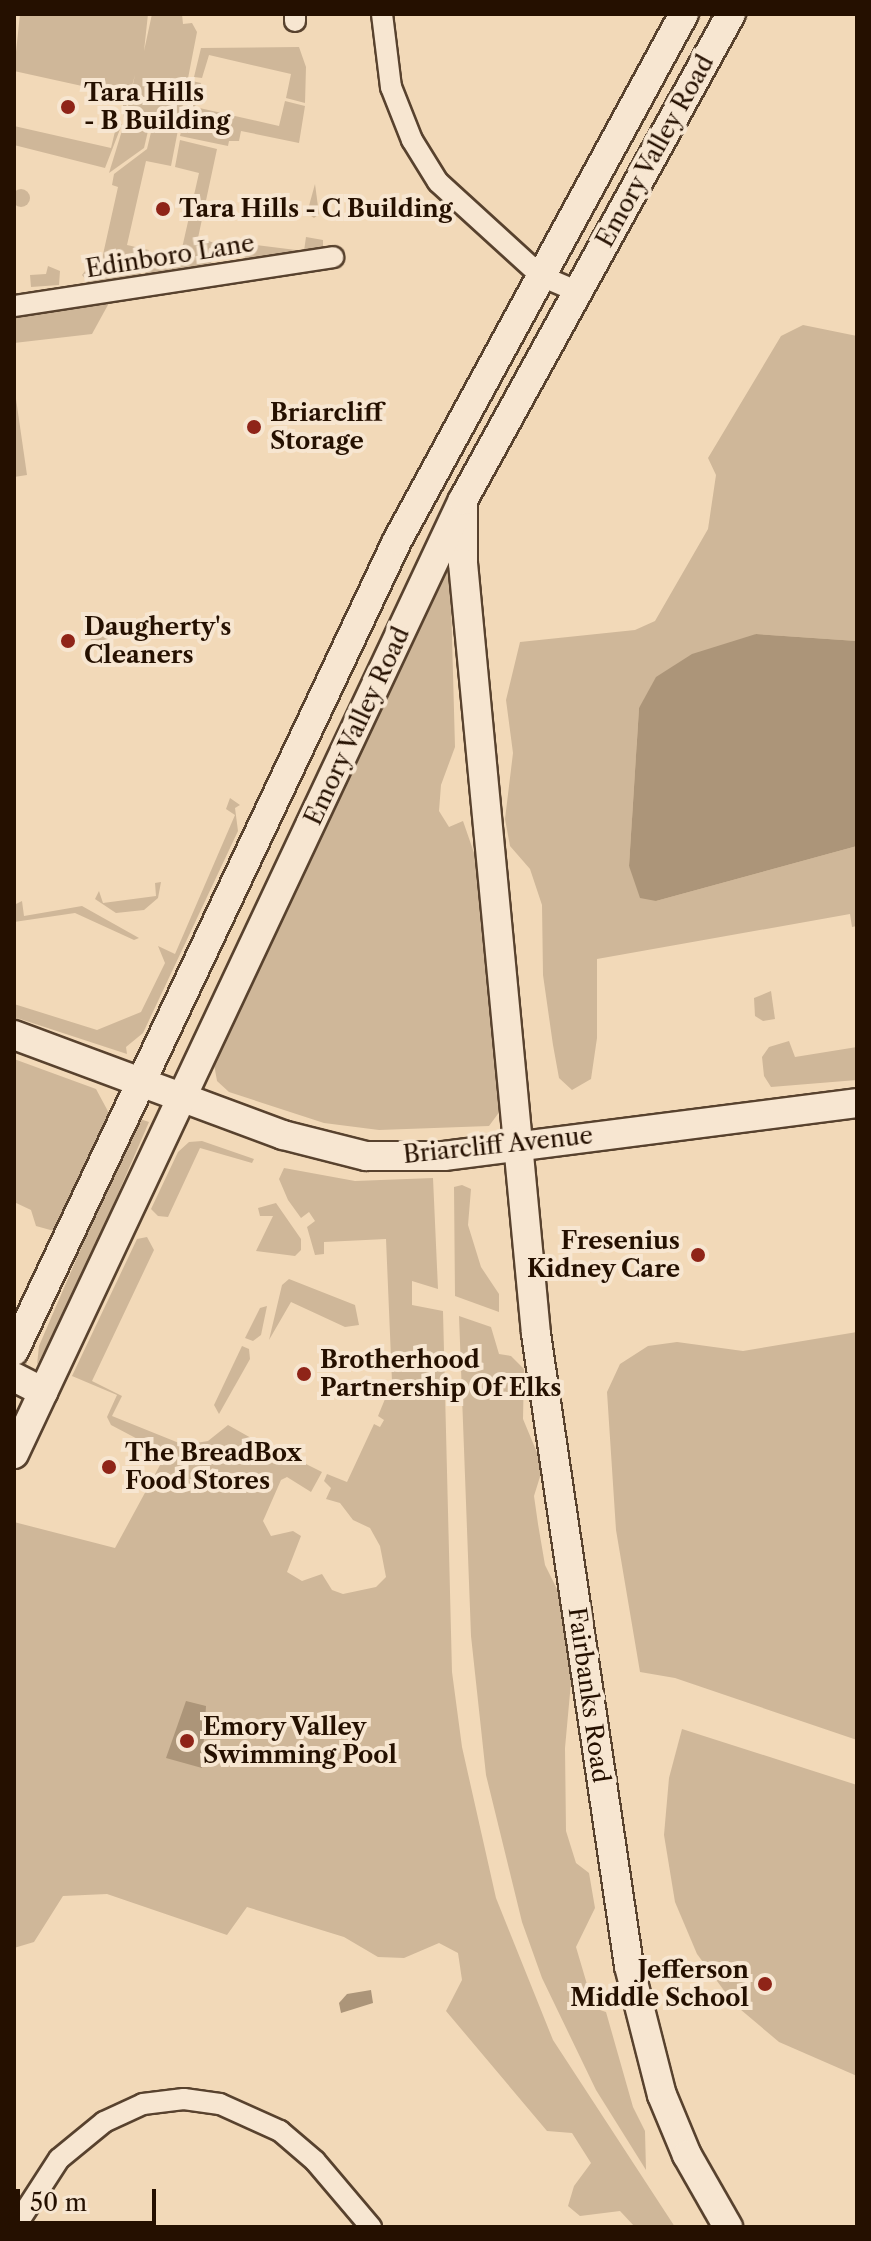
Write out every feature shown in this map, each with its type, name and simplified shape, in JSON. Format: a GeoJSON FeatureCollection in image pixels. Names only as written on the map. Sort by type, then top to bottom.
{"type":"FeatureCollection","features":[{"type":"Feature","properties":{"kind":"main road","name":"Emory Valley Road"},"geometry":{"type":"LineString","coordinates":[[14,1351],[397,541],[684,14]]}},
{"type":"Feature","properties":{"kind":"main road","name":"Emory Valley Road"},"geometry":{"type":"LineString","coordinates":[[14,1454],[463,500],[731,14]]}},
{"type":"Feature","properties":{"kind":"main road","name":"Fairbanks Road"},"geometry":{"type":"LineString","coordinates":[[463,500],[463,563],[515,1146],[536,1334],[629,1966],[662,2095],[687,2155],[728,2227]]}},
{"type":"Feature","properties":{"kind":"main road","name":"Briarcliff Avenue"},"geometry":{"type":"LineString","coordinates":[[14,1035],[283,1135],[366,1156],[444,1156],[857,1103]]}},
{"type":"Feature","properties":{"kind":"main road"},"geometry":{"type":"LineString","coordinates":[[14,1377],[43,1392]]}},
{"type":"Feature","properties":{"kind":"street"},"geometry":{"type":"LineString","coordinates":[[382,14],[391,87],[412,140],[438,182],[467,214],[541,276],[577,291]]}},
{"type":"Feature","properties":{"kind":"street","name":"Edinboro Lane"},"geometry":{"type":"LineString","coordinates":[[14,306],[333,257]]}},
{"type":"Feature","properties":{"kind":"street"},"geometry":{"type":"LineString","coordinates":[[15,2227],[59,2159],[106,2120],[143,2104],[184,2099],[220,2104],[280,2131],[315,2161],[371,2227]]}},
{"type":"Feature","properties":{"kind":"shaded area"},"geometry":{"type":"Polygon","coordinates":[[[20,14],[148,14],[144,51],[152,14],[182,14],[183,24],[192,23],[197,32],[171,166],[146,161],[127,245],[149,250],[140,275],[88,282],[82,275],[89,266],[100,268],[118,187],[112,185],[114,174],[147,149],[152,128],[125,120],[135,75],[123,118],[123,95],[14,71],[20,14]]]}},
{"type":"Feature","properties":{"kind":"shaded area"},"geometry":{"type":"Polygon","coordinates":[[[299,47],[306,67],[305,103],[286,98],[291,74],[209,55],[202,78],[194,77],[201,48],[299,47]]]}},
{"type":"Feature","properties":{"kind":"shaded area"},"geometry":{"type":"Polygon","coordinates":[[[192,81],[201,83],[195,107],[279,126],[285,101],[305,106],[299,143],[241,131],[239,141],[229,141],[228,146],[180,136],[192,81]]]}},
{"type":"Feature","properties":{"kind":"shaded area"},"geometry":{"type":"Polygon","coordinates":[[[117,123],[122,124],[105,168],[14,145],[14,126],[111,148],[117,123]]]}},
{"type":"Feature","properties":{"kind":"shaded area"},"geometry":{"type":"Polygon","coordinates":[[[124,124],[148,131],[144,148],[109,173],[124,124]]]}},
{"type":"Feature","properties":{"kind":"shaded area"},"geometry":{"type":"Polygon","coordinates":[[[180,140],[217,149],[198,238],[215,243],[215,258],[208,266],[145,274],[154,251],[180,257],[199,173],[175,167],[180,140]]]}},
{"type":"Feature","properties":{"kind":"shaded area"},"geometry":{"type":"Polygon","coordinates":[[[315,184],[319,214],[314,218],[307,213],[315,184]]]}},
{"type":"Feature","properties":{"kind":"shaded area"},"geometry":{"type":"Polygon","coordinates":[[[21,189],[30,198],[21,207],[12,198],[21,189]]]}},
{"type":"Feature","properties":{"kind":"shaded area"},"geometry":{"type":"Polygon","coordinates":[[[306,237],[323,240],[323,248],[248,260],[239,252],[240,243],[304,251],[306,237]]]}},
{"type":"Feature","properties":{"kind":"shaded area"},"geometry":{"type":"Polygon","coordinates":[[[48,266],[60,271],[59,285],[31,287],[30,275],[46,274],[48,266]]]}},
{"type":"Feature","properties":{"kind":"shaded area"},"geometry":{"type":"Polygon","coordinates":[[[109,303],[92,334],[14,343],[14,315],[109,303]]]}},
{"type":"Feature","properties":{"kind":"shaded area"},"geometry":{"type":"Polygon","coordinates":[[[803,325],[857,336],[857,641],[756,634],[639,708],[629,866],[656,901],[857,846],[857,926],[852,927],[850,914],[597,959],[597,1038],[591,1079],[572,1090],[559,1078],[553,1045],[543,975],[542,905],[530,869],[510,846],[505,819],[513,753],[506,700],[520,642],[635,630],[655,621],[708,529],[716,475],[708,458],[781,336],[803,325]]]}},
{"type":"Feature","properties":{"kind":"shaded area"},"geometry":{"type":"Polygon","coordinates":[[[14,400],[27,475],[14,477],[14,400]]]}},
{"type":"Feature","properties":{"kind":"shaded area"},"geometry":{"type":"Polygon","coordinates":[[[450,564],[455,747],[441,785],[439,811],[449,827],[463,821],[481,873],[503,1107],[489,1126],[379,1130],[324,1123],[229,1092],[217,1081],[214,1064],[450,564]]]}},
{"type":"Feature","properties":{"kind":"shaded area"},"geometry":{"type":"Polygon","coordinates":[[[95,622],[99,634],[107,634],[109,648],[99,648],[91,641],[89,624],[95,622]]]}},
{"type":"Feature","properties":{"kind":"shaded area"},"geometry":{"type":"Polygon","coordinates":[[[756,634],[857,641],[857,846],[656,901],[640,898],[629,866],[639,708],[656,677],[692,654],[756,634]]]}},
{"type":"Feature","properties":{"kind":"shaded area"},"geometry":{"type":"Polygon","coordinates":[[[230,798],[240,805],[235,808],[238,831],[143,1033],[126,1047],[127,1054],[14,1017],[14,1004],[97,1030],[141,1012],[165,963],[158,946],[175,954],[235,815],[226,809],[230,798]]]}},
{"type":"Feature","properties":{"kind":"shaded area"},"geometry":{"type":"Polygon","coordinates":[[[161,882],[158,898],[144,910],[116,913],[95,899],[99,891],[103,903],[156,896],[155,883],[161,882]]]}},
{"type":"Feature","properties":{"kind":"shaded area"},"geometry":{"type":"Polygon","coordinates":[[[22,901],[24,916],[82,906],[139,938],[134,940],[75,913],[14,922],[14,905],[22,901]]]}},
{"type":"Feature","properties":{"kind":"shaded area"},"geometry":{"type":"Polygon","coordinates":[[[771,991],[775,1019],[763,1021],[755,1016],[754,998],[771,991]]]}},
{"type":"Feature","properties":{"kind":"shaded area"},"geometry":{"type":"Polygon","coordinates":[[[789,1041],[795,1057],[857,1047],[857,1080],[771,1087],[764,1076],[762,1057],[769,1047],[789,1041]]]}},
{"type":"Feature","properties":{"kind":"shaded area"},"geometry":{"type":"Polygon","coordinates":[[[14,1059],[96,1089],[110,1115],[54,1231],[36,1226],[31,1210],[14,1202],[14,1059]]]}},
{"type":"Feature","properties":{"kind":"shaded area"},"geometry":{"type":"Polygon","coordinates":[[[137,1118],[149,1122],[78,1286],[37,1365],[39,1346],[137,1118]]]}},
{"type":"Feature","properties":{"kind":"shaded area"},"geometry":{"type":"Polygon","coordinates":[[[202,1141],[254,1159],[252,1163],[200,1148],[168,1217],[158,1216],[151,1209],[178,1152],[189,1142],[202,1141]]]}},
{"type":"Feature","properties":{"kind":"shaded area"},"geometry":{"type":"Polygon","coordinates":[[[284,1168],[355,1181],[433,1178],[438,1289],[412,1281],[412,1305],[443,1311],[452,1672],[462,1747],[496,1898],[553,2040],[675,2227],[635,2227],[620,2211],[580,2216],[568,2206],[574,2186],[591,2163],[572,2133],[547,2131],[446,2011],[462,1980],[458,1953],[439,1943],[404,1958],[378,1957],[344,1937],[247,1907],[227,1935],[107,1894],[63,1896],[34,1942],[14,1948],[14,1522],[115,1548],[166,1454],[111,1425],[107,1417],[117,1395],[72,1376],[137,1239],[147,1237],[154,1250],[92,1381],[122,1396],[112,1416],[184,1445],[208,1441],[228,1425],[283,1456],[300,1454],[298,1460],[322,1472],[311,1492],[287,1477],[281,1480],[263,1521],[271,1536],[293,1531],[301,1536],[287,1572],[302,1581],[322,1574],[332,1590],[343,1594],[376,1587],[386,1577],[380,1546],[370,1528],[353,1520],[340,1503],[326,1499],[331,1488],[324,1481],[327,1474],[347,1482],[374,1424],[380,1427],[384,1420],[378,1416],[392,1382],[386,1239],[324,1242],[324,1254],[315,1255],[307,1227],[315,1221],[309,1212],[301,1218],[288,1200],[279,1179],[284,1168]]]}},
{"type":"Feature","properties":{"kind":"shaded area"},"geometry":{"type":"Polygon","coordinates":[[[462,1185],[471,1189],[468,1225],[481,1267],[499,1294],[499,1312],[455,1296],[454,1187],[462,1185]]]}},
{"type":"Feature","properties":{"kind":"shaded area"},"geometry":{"type":"Polygon","coordinates":[[[276,1203],[301,1239],[301,1250],[295,1256],[256,1251],[273,1216],[260,1216],[258,1208],[276,1203]]]}},
{"type":"Feature","properties":{"kind":"shaded area"},"geometry":{"type":"Polygon","coordinates":[[[131,1238],[66,1379],[65,1379],[131,1238]]]}},
{"type":"Feature","properties":{"kind":"shaded area"},"geometry":{"type":"Polygon","coordinates":[[[289,1279],[355,1305],[359,1325],[345,1327],[291,1302],[269,1340],[282,1285],[289,1279]]]}},
{"type":"Feature","properties":{"kind":"shaded area"},"geometry":{"type":"Polygon","coordinates":[[[267,1306],[261,1335],[253,1341],[245,1338],[260,1308],[267,1306]]]}},
{"type":"Feature","properties":{"kind":"shaded area"},"geometry":{"type":"Polygon","coordinates":[[[459,1316],[491,1327],[499,1354],[511,1356],[524,1369],[523,1419],[543,1467],[534,1496],[538,1524],[545,1565],[565,1605],[573,1660],[565,1748],[566,1831],[576,1863],[589,1873],[595,1908],[576,1947],[594,2008],[606,2012],[633,2107],[645,2131],[646,2170],[596,2090],[542,1978],[522,1922],[486,1775],[471,1636],[459,1316]]]}},
{"type":"Feature","properties":{"kind":"shaded area"},"geometry":{"type":"Polygon","coordinates":[[[857,1332],[857,1740],[675,1678],[640,1672],[616,1530],[607,1392],[620,1364],[648,1346],[677,1342],[743,1351],[857,1332]]]}},
{"type":"Feature","properties":{"kind":"shaded area"},"geometry":{"type":"Polygon","coordinates":[[[242,1346],[249,1349],[250,1359],[219,1414],[214,1405],[242,1346]]]}},
{"type":"Feature","properties":{"kind":"shaded area"},"geometry":{"type":"Polygon","coordinates":[[[186,1701],[206,1706],[202,1768],[166,1758],[186,1701]]]}},
{"type":"Feature","properties":{"kind":"shaded area"},"geometry":{"type":"Polygon","coordinates":[[[682,1729],[857,1785],[857,2076],[779,2042],[734,2004],[697,1954],[675,1902],[664,1835],[669,1778],[682,1729]]]}},
{"type":"Feature","properties":{"kind":"shaded area"},"geometry":{"type":"Polygon","coordinates":[[[371,1990],[373,2003],[341,2013],[339,2003],[347,1994],[371,1990]]]}},
{"type":"Feature","properties":{"kind":"place","name":"Tara Hills - B Building"},"geometry":{"type":"Point","coordinates":[68,107]}},
{"type":"Feature","properties":{"kind":"place","name":"Tara Hills - C Building"},"geometry":{"type":"Point","coordinates":[163,209]}},
{"type":"Feature","properties":{"kind":"place","name":"Briarcliff Storage"},"geometry":{"type":"Point","coordinates":[254,427]}},
{"type":"Feature","properties":{"kind":"place","name":"Daugherty's Cleaners"},"geometry":{"type":"Point","coordinates":[68,641]}},
{"type":"Feature","properties":{"kind":"place","name":"Fresenius Kidney Care"},"geometry":{"type":"Point","coordinates":[698,1255]}},
{"type":"Feature","properties":{"kind":"place","name":"Brotherhood Partnership Of Elks"},"geometry":{"type":"Point","coordinates":[304,1374]}},
{"type":"Feature","properties":{"kind":"place","name":"The BreadBox Food Stores"},"geometry":{"type":"Point","coordinates":[109,1467]}},
{"type":"Feature","properties":{"kind":"place","name":"Emory Valley Swimming Pool"},"geometry":{"type":"Point","coordinates":[187,1741]}},
{"type":"Feature","properties":{"kind":"place","name":"Jefferson Middle School"},"geometry":{"type":"Point","coordinates":[765,1984]}}]}
